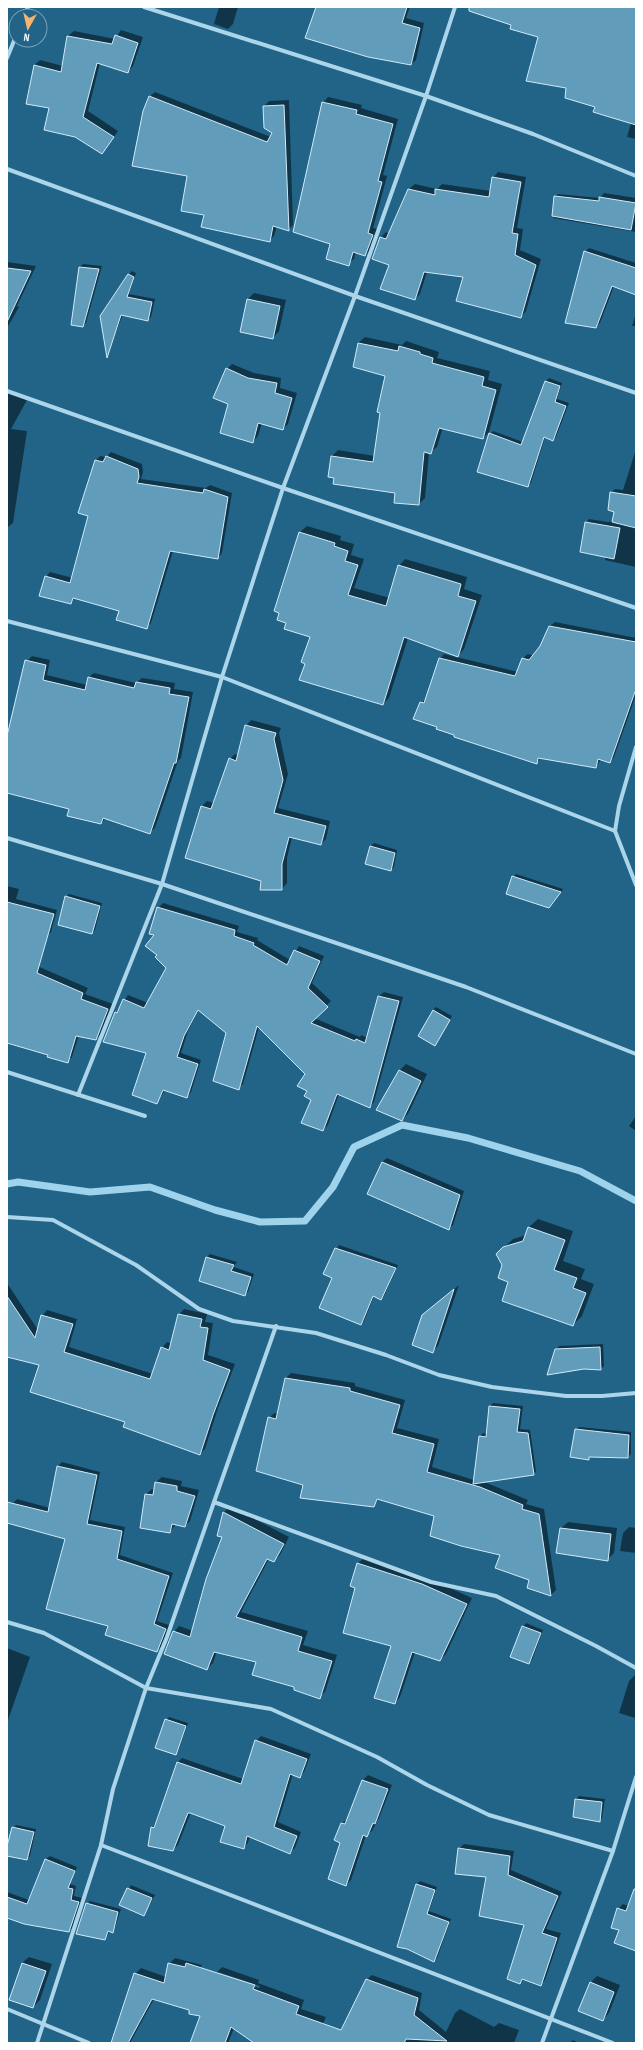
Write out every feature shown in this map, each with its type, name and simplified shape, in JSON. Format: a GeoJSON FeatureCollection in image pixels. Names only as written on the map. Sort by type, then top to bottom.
{"type":"FeatureCollection","features":[{"type":"Feature","properties":{"kind":"street"},"geometry":{"type":"LineString","coordinates":[[144,7],[426,96],[533,134],[636,176]]}},
{"type":"Feature","properties":{"kind":"street"},"geometry":{"type":"LineString","coordinates":[[78,1095],[162,884],[222,677],[283,488],[356,296],[426,96],[455,7]]}},
{"type":"Feature","properties":{"kind":"street"},"geometry":{"type":"LineString","coordinates":[[7,58],[11,48]]}},
{"type":"Feature","properties":{"kind":"street"},"geometry":{"type":"LineString","coordinates":[[7,170],[356,296],[636,393]]}},
{"type":"Feature","properties":{"kind":"street"},"geometry":{"type":"LineString","coordinates":[[7,391],[283,488],[636,608]]}},
{"type":"Feature","properties":{"kind":"street"},"geometry":{"type":"LineString","coordinates":[[7,622],[222,677],[615,831]]}},
{"type":"Feature","properties":{"kind":"street"},"geometry":{"type":"LineString","coordinates":[[636,748],[619,806],[615,831],[636,885]]}},
{"type":"Feature","properties":{"kind":"street"},"geometry":{"type":"LineString","coordinates":[[7,838],[162,884],[466,987],[636,1054]]}},
{"type":"Feature","properties":{"kind":"street"},"geometry":{"type":"LineString","coordinates":[[7,1072],[146,1116]]}},
{"type":"Feature","properties":{"kind":"street"},"geometry":{"type":"LineString","coordinates":[[7,1216],[53,1220],[136,1265],[199,1309],[233,1321],[276,1326],[316,1333],[386,1355],[439,1375],[492,1387],[566,1396],[602,1396],[636,1393]]}},
{"type":"Feature","properties":{"kind":"street"},"geometry":{"type":"LineString","coordinates":[[37,2043],[101,1845],[113,1789],[146,1688],[167,1637],[276,1326]]}},
{"type":"Feature","properties":{"kind":"street"},"geometry":{"type":"LineString","coordinates":[[214,1502],[431,1582],[496,1596],[596,1646],[636,1668]]}},
{"type":"Feature","properties":{"kind":"street"},"geometry":{"type":"LineString","coordinates":[[7,1622],[44,1633],[146,1688],[271,1709],[377,1757],[428,1785],[489,1815],[612,1852]]}},
{"type":"Feature","properties":{"kind":"street"},"geometry":{"type":"LineString","coordinates":[[542,2043],[612,1852],[636,1777]]}},
{"type":"Feature","properties":{"kind":"street"},"geometry":{"type":"LineString","coordinates":[[101,1845],[613,2043]]}},
{"type":"Feature","properties":{"kind":"street"},"geometry":{"type":"LineString","coordinates":[[7,2009],[89,2043]]}},
{"type":"Feature","properties":{"kind":"building"},"geometry":{"type":"Polygon","coordinates":[[[316,7],[407,7],[402,23],[420,28],[411,65],[368,57],[305,38],[316,7]]]}},
{"type":"Feature","properties":{"kind":"building"},"geometry":{"type":"Polygon","coordinates":[[[469,7],[636,7],[636,125],[593,112],[595,107],[565,98],[566,88],[526,81],[538,37],[510,29],[511,25],[469,11],[469,7]]]}},
{"type":"Feature","properties":{"kind":"building"},"geometry":{"type":"Polygon","coordinates":[[[115,35],[138,43],[128,73],[97,63],[83,117],[114,137],[102,154],[75,137],[44,130],[49,108],[26,104],[34,65],[61,72],[67,36],[112,44],[115,35]]]}},
{"type":"Feature","properties":{"kind":"building"},"geometry":{"type":"Polygon","coordinates":[[[149,96],[267,142],[272,133],[264,128],[263,106],[284,105],[289,231],[273,226],[270,242],[201,227],[204,215],[181,211],[187,176],[132,166],[143,111],[149,96]]]}},
{"type":"Feature","properties":{"kind":"building"},"geometry":{"type":"Polygon","coordinates":[[[322,102],[357,110],[356,114],[393,124],[378,181],[382,182],[368,233],[373,235],[365,256],[353,252],[349,266],[326,259],[330,244],[293,232],[322,102]]]}},
{"type":"Feature","properties":{"kind":"building"},"geometry":{"type":"Polygon","coordinates":[[[492,177],[521,182],[512,233],[518,234],[515,255],[536,265],[521,318],[456,301],[463,277],[424,272],[415,300],[380,289],[389,265],[372,259],[380,237],[386,239],[408,189],[435,195],[435,189],[489,197],[492,177]]]}},
{"type":"Feature","properties":{"kind":"building"},"geometry":{"type":"Polygon","coordinates":[[[554,196],[599,201],[599,197],[636,203],[631,230],[552,216],[554,196]]]}},
{"type":"Feature","properties":{"kind":"building"},"geometry":{"type":"Polygon","coordinates":[[[584,251],[636,268],[636,295],[612,286],[596,328],[565,323],[584,251]]]}},
{"type":"Feature","properties":{"kind":"building"},"geometry":{"type":"Polygon","coordinates":[[[79,267],[99,269],[83,327],[71,325],[79,267]]]}},
{"type":"Feature","properties":{"kind":"building"},"geometry":{"type":"Polygon","coordinates":[[[7,268],[31,271],[7,322],[7,268]]]}},
{"type":"Feature","properties":{"kind":"building"},"geometry":{"type":"Polygon","coordinates":[[[128,274],[134,277],[127,297],[152,302],[148,321],[121,315],[107,358],[100,316],[128,274]]]}},
{"type":"Feature","properties":{"kind":"building"},"geometry":{"type":"Polygon","coordinates":[[[247,299],[280,306],[273,339],[240,332],[247,299]]]}},
{"type":"Feature","properties":{"kind":"building"},"geometry":{"type":"Polygon","coordinates":[[[358,343],[398,351],[399,346],[420,352],[420,354],[433,358],[432,363],[484,377],[482,386],[496,390],[483,439],[439,428],[431,454],[424,452],[419,505],[394,503],[395,493],[333,484],[334,478],[328,477],[331,456],[373,462],[380,413],[377,412],[385,376],[353,367],[358,343]]]}},
{"type":"Feature","properties":{"kind":"building"},"geometry":{"type":"Polygon","coordinates":[[[226,368],[248,378],[277,383],[275,393],[292,398],[283,430],[258,423],[253,443],[220,433],[228,404],[213,398],[226,368]]]}},
{"type":"Feature","properties":{"kind":"building"},"geometry":{"type":"Polygon","coordinates":[[[545,381],[560,386],[555,402],[566,406],[553,441],[544,437],[528,487],[477,472],[489,433],[521,445],[545,381]]]}},
{"type":"Feature","properties":{"kind":"building"},"geometry":{"type":"Polygon","coordinates":[[[106,456],[138,469],[139,477],[137,483],[203,493],[204,489],[228,497],[218,559],[170,551],[147,629],[116,620],[119,611],[73,598],[71,604],[39,596],[45,576],[70,583],[88,516],[78,513],[95,460],[103,462],[106,456]]]}},
{"type":"Feature","properties":{"kind":"building"},"geometry":{"type":"Polygon","coordinates":[[[610,492],[636,496],[636,528],[612,522],[614,512],[608,510],[610,492]]]}},
{"type":"Feature","properties":{"kind":"building"},"geometry":{"type":"Polygon","coordinates":[[[585,522],[620,528],[614,559],[580,552],[585,522]]]}},
{"type":"Feature","properties":{"kind":"building"},"geometry":{"type":"Polygon","coordinates":[[[299,532],[335,543],[334,546],[348,551],[345,561],[358,565],[348,595],[386,606],[398,565],[461,584],[458,596],[476,601],[458,657],[404,637],[383,705],[299,680],[305,664],[301,662],[310,637],[284,629],[286,623],[277,620],[279,613],[274,611],[299,532]]]}},
{"type":"Feature","properties":{"kind":"building"},"geometry":{"type":"Polygon","coordinates":[[[549,626],[636,642],[636,689],[610,763],[598,759],[596,768],[538,758],[537,764],[454,737],[454,735],[436,729],[437,727],[413,719],[420,702],[424,703],[439,658],[515,676],[522,658],[529,660],[540,646],[549,626]]]}},
{"type":"Feature","properties":{"kind":"building"},"geometry":{"type":"Polygon","coordinates":[[[25,660],[46,665],[43,680],[85,690],[88,677],[134,688],[136,682],[170,688],[169,694],[189,697],[176,763],[174,763],[150,834],[103,818],[101,824],[67,816],[69,809],[7,793],[7,736],[25,660]]]}},
{"type":"Feature","properties":{"kind":"building"},"geometry":{"type":"Polygon","coordinates":[[[245,725],[276,733],[274,739],[283,780],[274,813],[326,826],[321,845],[289,837],[282,864],[282,890],[260,890],[261,881],[185,858],[201,806],[211,809],[229,758],[236,761],[245,725]]]}},
{"type":"Feature","properties":{"kind":"building"},"geometry":{"type":"Polygon","coordinates":[[[370,846],[395,853],[391,871],[365,864],[370,846]]]}},
{"type":"Feature","properties":{"kind":"building"},"geometry":{"type":"Polygon","coordinates":[[[512,876],[561,892],[549,908],[506,894],[512,876]]]}},
{"type":"Feature","properties":{"kind":"building"},"geometry":{"type":"Polygon","coordinates":[[[65,896],[100,906],[92,934],[58,925],[65,896]]]}},
{"type":"Feature","properties":{"kind":"building"},"geometry":{"type":"Polygon","coordinates":[[[7,902],[54,914],[37,973],[83,993],[81,999],[108,1009],[96,1040],[76,1036],[68,1063],[47,1057],[48,1055],[7,1043],[7,902]]]}},
{"type":"Feature","properties":{"kind":"building"},"geometry":{"type":"Polygon","coordinates":[[[157,907],[235,930],[234,936],[254,943],[253,945],[287,965],[294,950],[320,961],[308,988],[328,1007],[311,1023],[355,1041],[356,1039],[365,1043],[378,996],[399,1001],[370,1108],[337,1094],[323,1131],[301,1123],[311,1100],[304,1096],[307,1091],[297,1086],[305,1074],[257,1026],[239,1090],[213,1081],[226,1033],[198,1010],[184,1036],[177,1057],[198,1064],[187,1098],[163,1090],[157,1104],[132,1095],[146,1053],[103,1042],[115,1012],[117,1013],[123,999],[144,1008],[166,968],[155,957],[157,955],[145,946],[154,935],[149,934],[157,907]]]}},
{"type":"Feature","properties":{"kind":"building"},"geometry":{"type":"Polygon","coordinates":[[[433,1010],[450,1020],[435,1046],[418,1036],[433,1010]]]}},
{"type":"Feature","properties":{"kind":"building"},"geometry":{"type":"Polygon","coordinates":[[[399,1070],[421,1081],[402,1121],[376,1110],[399,1070]]]}},
{"type":"Feature","properties":{"kind":"building"},"geometry":{"type":"Polygon","coordinates":[[[382,1162],[460,1195],[449,1230],[367,1194],[382,1162]]]}},
{"type":"Feature","properties":{"kind":"building"},"geometry":{"type":"Polygon","coordinates":[[[528,1227],[565,1240],[554,1270],[577,1278],[573,1288],[586,1293],[573,1326],[502,1301],[508,1282],[498,1278],[502,1265],[496,1254],[503,1247],[523,1241],[528,1227]]]}},
{"type":"Feature","properties":{"kind":"building"},"geometry":{"type":"Polygon","coordinates":[[[335,1248],[396,1268],[381,1300],[373,1296],[361,1325],[319,1308],[332,1278],[323,1274],[335,1248]]]}},
{"type":"Feature","properties":{"kind":"building"},"geometry":{"type":"Polygon","coordinates":[[[206,1257],[234,1265],[231,1271],[251,1277],[245,1296],[199,1281],[206,1257]]]}},
{"type":"Feature","properties":{"kind":"building"},"geometry":{"type":"Polygon","coordinates":[[[454,1289],[433,1353],[412,1345],[422,1315],[454,1289]]]}},
{"type":"Feature","properties":{"kind":"building"},"geometry":{"type":"Polygon","coordinates":[[[7,1296],[35,1338],[41,1315],[73,1324],[64,1352],[150,1379],[161,1347],[169,1350],[178,1314],[202,1319],[200,1327],[208,1328],[203,1360],[230,1370],[200,1455],[123,1427],[125,1422],[30,1392],[39,1365],[7,1357],[7,1296]]]}},
{"type":"Feature","properties":{"kind":"building"},"geometry":{"type":"Polygon","coordinates":[[[600,1347],[601,1370],[584,1369],[547,1375],[555,1349],[600,1347]]]}},
{"type":"Feature","properties":{"kind":"building"},"geometry":{"type":"Polygon","coordinates":[[[285,1378],[350,1388],[350,1391],[400,1405],[392,1433],[434,1444],[427,1472],[480,1487],[523,1505],[522,1509],[539,1514],[551,1596],[527,1588],[529,1580],[495,1568],[500,1555],[461,1546],[430,1536],[434,1516],[377,1499],[374,1507],[300,1498],[303,1485],[256,1471],[268,1417],[276,1419],[285,1378]]]}},
{"type":"Feature","properties":{"kind":"building"},"geometry":{"type":"Polygon","coordinates":[[[489,1406],[520,1409],[517,1432],[528,1433],[534,1475],[473,1484],[479,1436],[486,1437],[489,1406]]]}},
{"type":"Feature","properties":{"kind":"building"},"geometry":{"type":"Polygon","coordinates":[[[575,1429],[629,1435],[628,1458],[589,1457],[589,1460],[570,1457],[575,1429]]]}},
{"type":"Feature","properties":{"kind":"building"},"geometry":{"type":"Polygon","coordinates":[[[57,1466],[97,1475],[87,1524],[122,1531],[117,1559],[169,1576],[154,1624],[166,1629],[157,1652],[105,1635],[108,1626],[46,1609],[65,1539],[7,1523],[7,1502],[48,1512],[57,1466]]]}},
{"type":"Feature","properties":{"kind":"building"},"geometry":{"type":"Polygon","coordinates":[[[155,1482],[177,1486],[177,1491],[195,1496],[185,1527],[172,1524],[170,1533],[140,1528],[145,1494],[153,1495],[155,1482]]]}},
{"type":"Feature","properties":{"kind":"building"},"geometry":{"type":"Polygon","coordinates":[[[223,1512],[284,1544],[274,1562],[267,1559],[236,1617],[302,1637],[298,1651],[332,1661],[320,1699],[294,1690],[294,1687],[252,1675],[256,1662],[214,1652],[207,1670],[164,1654],[173,1631],[190,1637],[206,1579],[222,1537],[217,1536],[223,1512]]]}},
{"type":"Feature","properties":{"kind":"building"},"geometry":{"type":"Polygon","coordinates":[[[560,1528],[611,1534],[608,1561],[556,1553],[560,1528]]]}},
{"type":"Feature","properties":{"kind":"building"},"geometry":{"type":"Polygon","coordinates":[[[357,1563],[422,1584],[467,1604],[440,1661],[412,1652],[395,1704],[374,1698],[391,1646],[343,1633],[355,1588],[350,1586],[357,1563]]]}},
{"type":"Feature","properties":{"kind":"building"},"geometry":{"type":"Polygon","coordinates":[[[522,1626],[541,1633],[529,1664],[510,1657],[522,1626]]]}},
{"type":"Feature","properties":{"kind":"building"},"geometry":{"type":"Polygon","coordinates":[[[165,1719],[186,1726],[176,1755],[155,1748],[165,1719]]]}},
{"type":"Feature","properties":{"kind":"building"},"geometry":{"type":"Polygon","coordinates":[[[255,1740],[307,1759],[300,1778],[290,1774],[274,1827],[297,1836],[290,1854],[247,1836],[244,1849],[220,1842],[225,1826],[190,1813],[188,1813],[173,1851],[148,1846],[151,1827],[154,1828],[177,1762],[241,1784],[255,1740]]]}},
{"type":"Feature","properties":{"kind":"building"},"geometry":{"type":"Polygon","coordinates":[[[362,1780],[388,1789],[375,1824],[373,1823],[367,1837],[363,1835],[346,1886],[328,1879],[340,1843],[334,1840],[341,1823],[345,1824],[362,1780]]]}},
{"type":"Feature","properties":{"kind":"building"},"geometry":{"type":"Polygon","coordinates":[[[575,1799],[602,1802],[600,1822],[573,1817],[575,1799]]]}},
{"type":"Feature","properties":{"kind":"building"},"geometry":{"type":"Polygon","coordinates":[[[12,1827],[34,1832],[27,1860],[7,1856],[7,1846],[12,1827]]]}},
{"type":"Feature","properties":{"kind":"building"},"geometry":{"type":"Polygon","coordinates":[[[458,1848],[510,1856],[508,1875],[558,1896],[542,1933],[557,1938],[541,1986],[522,1979],[520,1984],[507,1979],[524,1925],[479,1916],[486,1877],[455,1874],[458,1848]]]}},
{"type":"Feature","properties":{"kind":"building"},"geometry":{"type":"Polygon","coordinates":[[[45,1859],[75,1871],[68,1888],[73,1889],[71,1900],[79,1902],[69,1932],[24,1924],[7,1918],[7,1897],[27,1904],[45,1859]]]}},
{"type":"Feature","properties":{"kind":"building"},"geometry":{"type":"Polygon","coordinates":[[[416,1884],[435,1890],[427,1914],[449,1922],[434,1962],[407,1949],[397,1947],[416,1884]]]}},
{"type":"Feature","properties":{"kind":"building"},"geometry":{"type":"Polygon","coordinates":[[[127,1888],[152,1898],[144,1916],[119,1905],[127,1888]]]}},
{"type":"Feature","properties":{"kind":"building"},"geometry":{"type":"Polygon","coordinates":[[[634,1889],[636,1889],[636,1951],[614,1943],[619,1930],[611,1928],[617,1908],[626,1911],[634,1889]]]}},
{"type":"Feature","properties":{"kind":"building"},"geometry":{"type":"Polygon","coordinates":[[[86,1903],[118,1912],[113,1933],[108,1931],[105,1940],[76,1934],[86,1903]]]}},
{"type":"Feature","properties":{"kind":"building"},"geometry":{"type":"Polygon","coordinates":[[[22,1963],[46,1971],[33,2008],[9,2000],[22,1963]]]}},
{"type":"Feature","properties":{"kind":"building"},"geometry":{"type":"Polygon","coordinates":[[[168,1963],[185,1967],[186,1963],[255,1985],[253,1989],[299,2006],[296,2014],[341,2030],[366,1979],[418,1998],[414,2015],[447,2041],[406,2039],[404,2043],[254,2043],[231,2027],[225,2043],[190,2043],[200,2016],[189,2014],[189,2010],[152,1999],[128,2043],[111,2043],[134,1973],[164,1983],[168,1963]]]}},
{"type":"Feature","properties":{"kind":"building"},"geometry":{"type":"Polygon","coordinates":[[[590,1982],[614,1992],[603,2021],[578,2011],[590,1982]]]}},
{"type":"Feature","properties":{"kind":"waterway"},"geometry":{"type":"LineString","coordinates":[[7,1184],[18,1182],[90,1192],[150,1187],[215,1210],[260,1222],[305,1221],[333,1187],[354,1147],[402,1125],[468,1138],[580,1171],[636,1201]]}}]}
